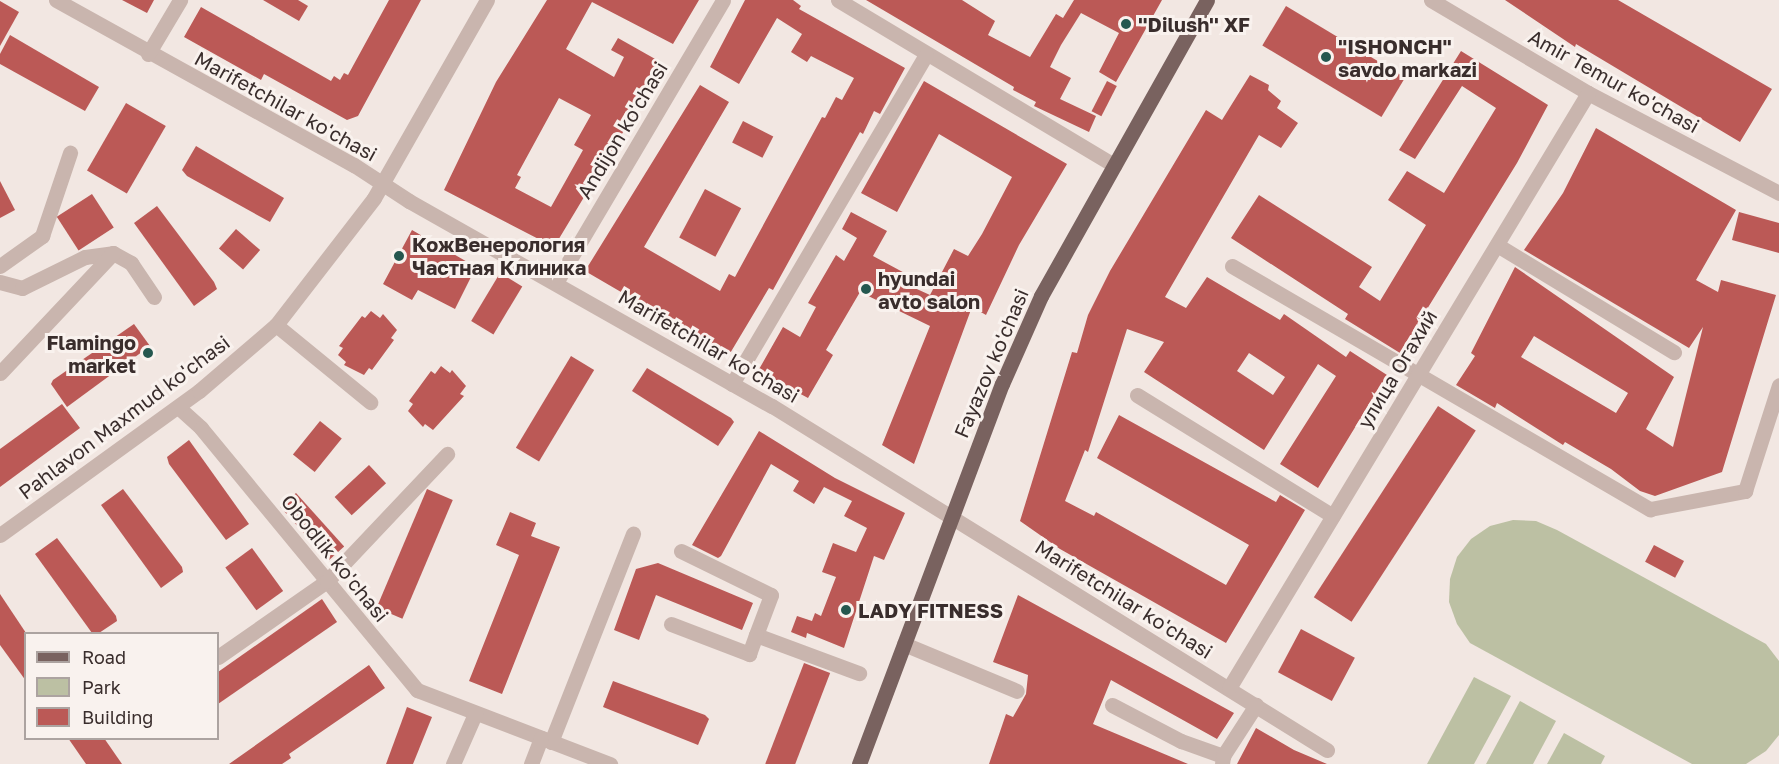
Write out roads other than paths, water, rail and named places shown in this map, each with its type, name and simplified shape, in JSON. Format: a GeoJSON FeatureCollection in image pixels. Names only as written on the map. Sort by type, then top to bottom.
{"type":"FeatureCollection","features":[{"type":"Feature","properties":{"kind":"main road","name":"Fayazov ko'chasi"},"geometry":{"type":"LineString","coordinates":[[859,764],[952,517],[1041,296],[1207,0]]}},
{"type":"Feature","properties":{"kind":"street","name":"Marifetchilar ko'chasi"},"geometry":{"type":"LineString","coordinates":[[56,0],[148,54],[557,281],[732,384],[952,517],[1327,750]]}},
{"type":"Feature","properties":{"kind":"street"},"geometry":{"type":"LineString","coordinates":[[148,54],[180,0]]}},
{"type":"Feature","properties":{"kind":"street","name":"Pahlavon Maxmud ko'chasi"},"geometry":{"type":"LineString","coordinates":[[0,535],[178,407],[276,325],[342,243],[382,183],[487,0]]}},
{"type":"Feature","properties":{"kind":"street","name":"Andijon ko'chasi"},"geometry":{"type":"LineString","coordinates":[[557,281],[723,0]]}},
{"type":"Feature","properties":{"kind":"street"},"geometry":{"type":"LineString","coordinates":[[838,0],[926,55],[1114,165]]}},
{"type":"Feature","properties":{"kind":"street","name":"Amir Temur ko'chasi"},"geometry":{"type":"LineString","coordinates":[[1431,0],[1587,93],[1779,193]]}},
{"type":"Feature","properties":{"kind":"street"},"geometry":{"type":"LineString","coordinates":[[732,384],[926,55]]}},
{"type":"Feature","properties":{"kind":"street","name":"улица Огахий"},"geometry":{"type":"LineString","coordinates":[[1229,688],[1587,93]]}},
{"type":"Feature","properties":{"kind":"street"},"geometry":{"type":"LineString","coordinates":[[0,266],[28,250],[42,236],[70,153]]}},
{"type":"Feature","properties":{"kind":"street"},"geometry":{"type":"LineString","coordinates":[[1497,245],[1674,352]]}},
{"type":"Feature","properties":{"kind":"street"},"geometry":{"type":"LineString","coordinates":[[0,282],[22,288],[85,257],[113,253],[131,263],[154,297]]}},
{"type":"Feature","properties":{"kind":"street"},"geometry":{"type":"LineString","coordinates":[[0,373],[113,253]]}},
{"type":"Feature","properties":{"kind":"street"},"geometry":{"type":"LineString","coordinates":[[1232,266],[1417,377],[1650,509],[1744,491],[1779,385]]}},
{"type":"Feature","properties":{"kind":"street"},"geometry":{"type":"LineString","coordinates":[[276,325],[370,402]]}},
{"type":"Feature","properties":{"kind":"street"},"geometry":{"type":"LineString","coordinates":[[1137,395],[1333,516]]}},
{"type":"Feature","properties":{"kind":"street","name":"Obodlik ko'chasi"},"geometry":{"type":"LineString","coordinates":[[178,407],[201,428],[417,690],[610,764]]}},
{"type":"Feature","properties":{"kind":"street"},"geometry":{"type":"LineString","coordinates":[[219,656],[327,581],[447,454]]}},
{"type":"Feature","properties":{"kind":"street"},"geometry":{"type":"LineString","coordinates":[[531,764],[546,740],[633,534]]}},
{"type":"Feature","properties":{"kind":"street"},"geometry":{"type":"LineString","coordinates":[[671,624],[748,654],[771,595],[681,551]]}},
{"type":"Feature","properties":{"kind":"street"},"geometry":{"type":"LineString","coordinates":[[756,635],[859,673]]}},
{"type":"Feature","properties":{"kind":"street"},"geometry":{"type":"LineString","coordinates":[[904,644],[1017,691]]}},
{"type":"Feature","properties":{"kind":"street"},"geometry":{"type":"LineString","coordinates":[[1112,705],[1222,760],[1256,705]]}},
{"type":"Feature","properties":{"kind":"street"},"geometry":{"type":"LineString","coordinates":[[453,764],[475,714]]}},
{"type":"Feature","properties":{"kind":"place","name":"''Dilush'' XF"},"geometry":{"type":"Point","coordinates":[1126,24]}},
{"type":"Feature","properties":{"kind":"place","name":"\"ISHONCH\" savdo markazi"},"geometry":{"type":"Point","coordinates":[1326,57]}},
{"type":"Feature","properties":{"kind":"place","name":"КожВенерология Частная Клиника"},"geometry":{"type":"Point","coordinates":[399,256]}},
{"type":"Feature","properties":{"kind":"place","name":"hyundai avto salon"},"geometry":{"type":"Point","coordinates":[866,289]}},
{"type":"Feature","properties":{"kind":"place","name":"Flamingo market"},"geometry":{"type":"Point","coordinates":[148,353]}},
{"type":"Feature","properties":{"kind":"place","name":"LADY FITNESS"},"geometry":{"type":"Point","coordinates":[846,610]}}]}
